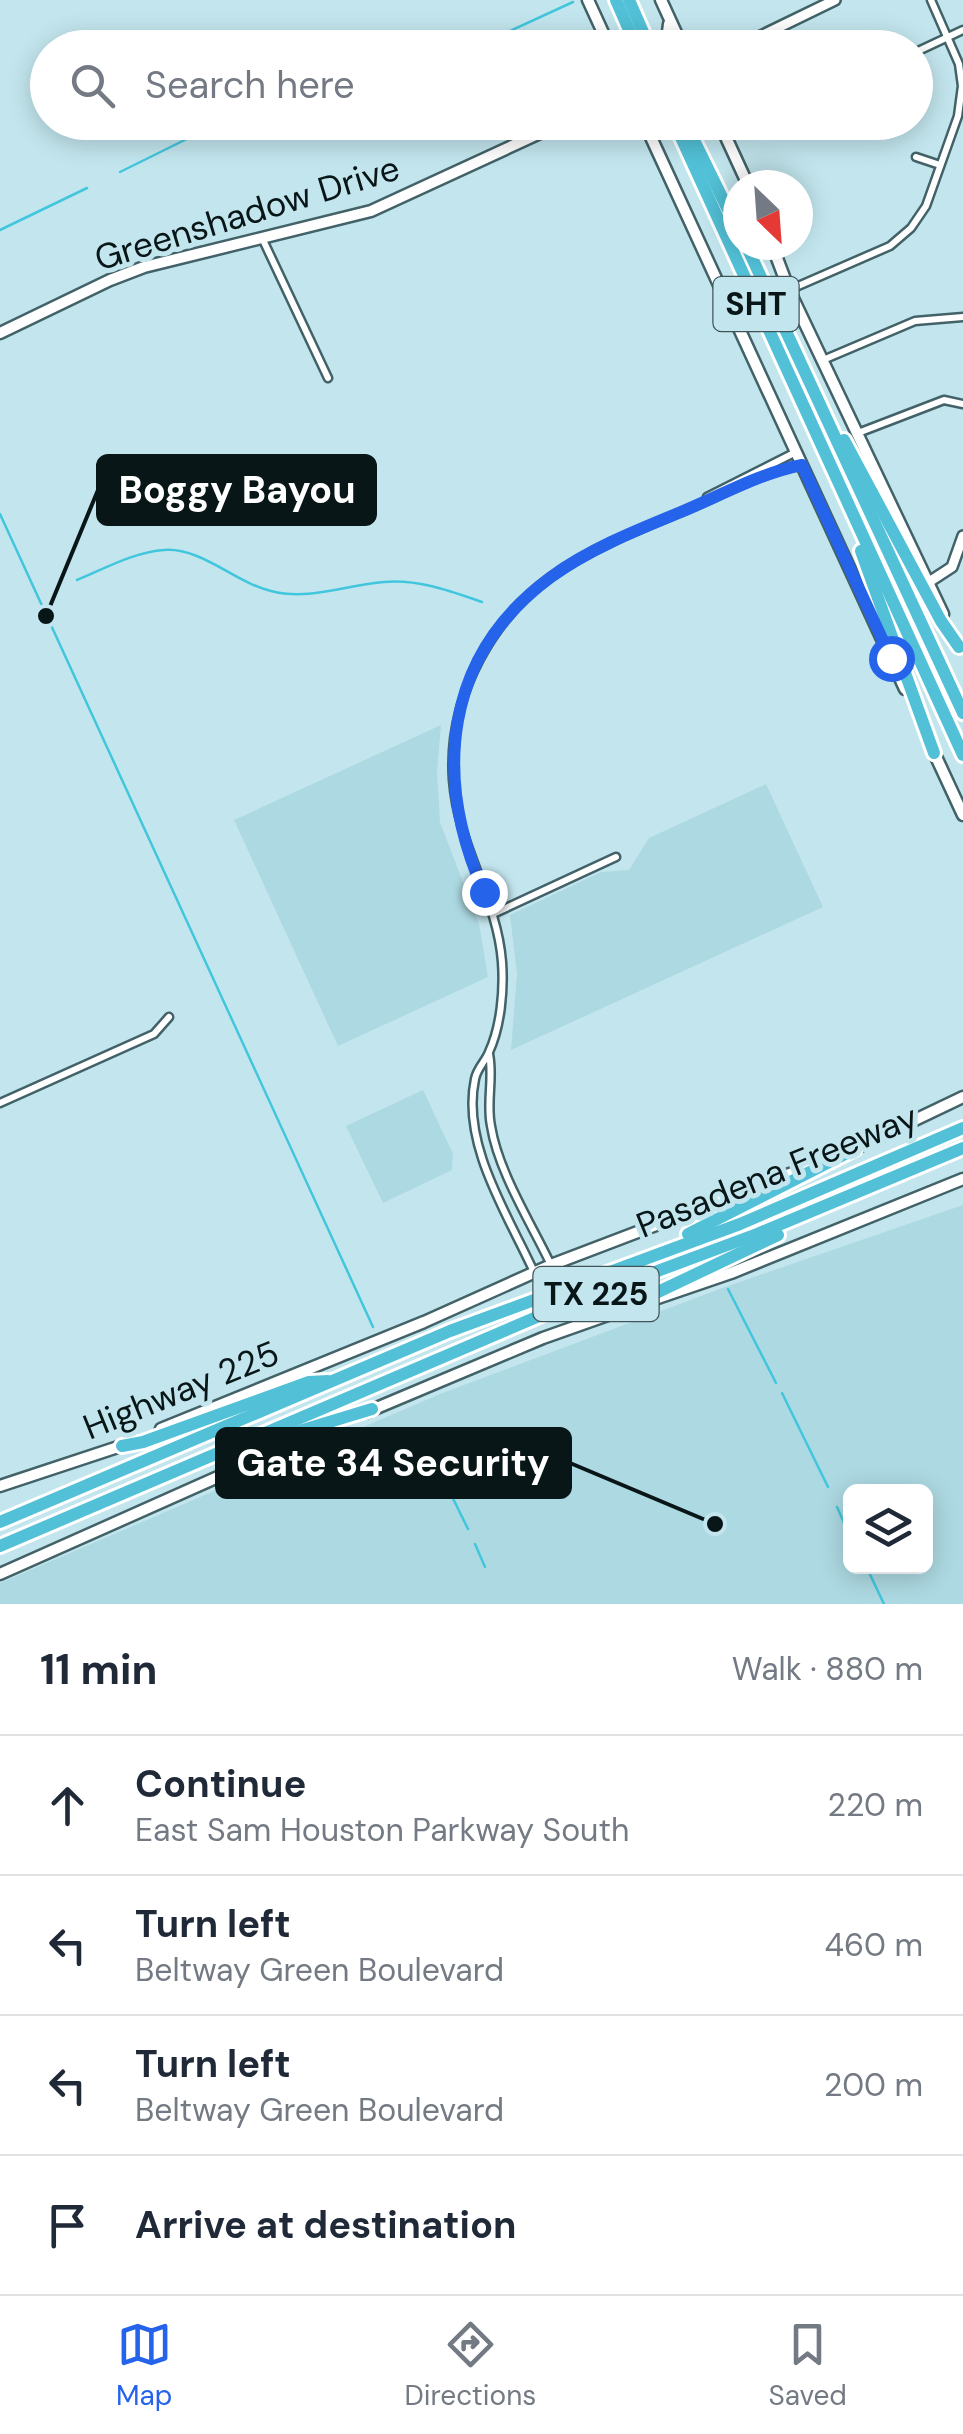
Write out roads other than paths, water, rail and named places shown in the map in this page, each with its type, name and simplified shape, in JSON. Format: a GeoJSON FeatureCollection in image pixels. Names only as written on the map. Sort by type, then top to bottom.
{"type":"FeatureCollection","features":[{"type":"Feature","properties":{"kind":"highway"},"geometry":{"type":"LineString","coordinates":[[616,0],[632,30]]}},
{"type":"Feature","properties":{"kind":"highway"},"geometry":{"type":"LineString","coordinates":[[628,0],[636,30]]}},
{"type":"Feature","properties":{"kind":"highway","name":"SHT"},"geometry":{"type":"LineString","coordinates":[[688,140],[835,478],[963,755]]}},
{"type":"Feature","properties":{"kind":"highway","name":"SHT"},"geometry":{"type":"LineString","coordinates":[[689,140],[723,202]]}},
{"type":"Feature","properties":{"kind":"highway","name":"SHT"},"geometry":{"type":"LineString","coordinates":[[753,260],[963,713]]}},
{"type":"Feature","properties":{"kind":"highway"},"geometry":{"type":"LineString","coordinates":[[833,430],[849,445],[941,621],[961,651]]}},
{"type":"Feature","properties":{"kind":"highway"},"geometry":{"type":"LineString","coordinates":[[835,478],[934,753]]}},
{"type":"Feature","properties":{"kind":"highway","name":"Pasadena Freeway"},"geometry":{"type":"LineString","coordinates":[[335,1380],[450,1331],[740,1224],[963,1128]]}},
{"type":"Feature","properties":{"kind":"highway","name":"Pasadena Freeway"},"geometry":{"type":"LineString","coordinates":[[232,1445],[558,1308],[758,1234],[963,1148]]}},
{"type":"Feature","properties":{"kind":"highway"},"geometry":{"type":"LineString","coordinates":[[634,1261],[855,1149]]}},
{"type":"Feature","properties":{"kind":"highway"},"geometry":{"type":"LineString","coordinates":[[618,1311],[928,1164]]}},
{"type":"Feature","properties":{"kind":"highway"},"geometry":{"type":"LineString","coordinates":[[122,1446],[143,1442],[309,1382],[335,1380]]}},
{"type":"Feature","properties":{"kind":"highway","name":"TX 225"},"geometry":{"type":"LineString","coordinates":[[0,1522],[335,1380]]}},
{"type":"Feature","properties":{"kind":"highway"},"geometry":{"type":"LineString","coordinates":[[232,1445],[260,1443],[372,1409]]}},
{"type":"Feature","properties":{"kind":"highway","name":"TX 225"},"geometry":{"type":"LineString","coordinates":[[4,1544],[232,1445]]}},
{"type":"Feature","properties":{"kind":"main road"},"geometry":{"type":"LineString","coordinates":[[588,0],[602,30]]}},
{"type":"Feature","properties":{"kind":"main road"},"geometry":{"type":"LineString","coordinates":[[661,0],[675,30]]}},
{"type":"Feature","properties":{"kind":"main road"},"geometry":{"type":"LineString","coordinates":[[668,14],[670,30]]}},
{"type":"Feature","properties":{"kind":"main road","name":"Greenshadow Drive"},"geometry":{"type":"LineString","coordinates":[[0,332],[128,274],[169,260],[371,211],[525,140]]}},
{"type":"Feature","properties":{"kind":"main road"},"geometry":{"type":"LineString","coordinates":[[653,140],[963,815]]}},
{"type":"Feature","properties":{"kind":"main road"},"geometry":{"type":"LineString","coordinates":[[727,140],[741,170]]}},
{"type":"Feature","properties":{"kind":"main road"},"geometry":{"type":"LineString","coordinates":[[778,260],[961,651]]}},
{"type":"Feature","properties":{"kind":"main road","name":"Highway 225"},"geometry":{"type":"LineString","coordinates":[[1,1486],[122,1446],[378,1341],[551,1264],[855,1149],[963,1096]]}},
{"type":"Feature","properties":{"kind":"main road"},"geometry":{"type":"LineString","coordinates":[[4,1569],[543,1338],[731,1273],[963,1180]]}},
{"type":"Feature","properties":{"kind":"street"},"geometry":{"type":"LineString","coordinates":[[769,30],[816,4],[835,0]]}},
{"type":"Feature","properties":{"kind":"street"},"geometry":{"type":"LineString","coordinates":[[790,290],[890,246],[911,228],[926,206],[958,116],[962,86],[959,64],[932,0]]}},
{"type":"Feature","properties":{"kind":"street"},"geometry":{"type":"LineString","coordinates":[[933,44],[963,30]]}},
{"type":"Feature","properties":{"kind":"street"},"geometry":{"type":"LineString","coordinates":[[916,157],[940,165]]}},
{"type":"Feature","properties":{"kind":"street"},"geometry":{"type":"LineString","coordinates":[[263,240],[328,378]]}},
{"type":"Feature","properties":{"kind":"street"},"geometry":{"type":"LineString","coordinates":[[822,360],[915,321],[963,317]]}},
{"type":"Feature","properties":{"kind":"street"},"geometry":{"type":"LineString","coordinates":[[858,433],[944,400],[963,404]]}},
{"type":"Feature","properties":{"kind":"street"},"geometry":{"type":"LineString","coordinates":[[534,1272],[482,1156],[474,1116],[478,1070],[489,1054],[502,986],[493,914],[465,844],[453,780],[458,720],[476,667],[509,616],[546,580],[588,554],[796,452]]}},
{"type":"Feature","properties":{"kind":"street"},"geometry":{"type":"LineString","coordinates":[[670,516],[802,465]]}},
{"type":"Feature","properties":{"kind":"street"},"geometry":{"type":"LineString","coordinates":[[928,582],[958,568],[963,536]]}},
{"type":"Feature","properties":{"kind":"street"},"geometry":{"type":"LineString","coordinates":[[493,914],[616,856]]}},
{"type":"Feature","properties":{"kind":"street"},"geometry":{"type":"LineString","coordinates":[[0,1103],[154,1034],[168,1017]]}},
{"type":"Feature","properties":{"kind":"street"},"geometry":{"type":"LineString","coordinates":[[489,1054],[489,1115],[498,1151],[551,1264]]}},
{"type":"Feature","properties":{"kind":"street"},"geometry":{"type":"LineString","coordinates":[[482,1156],[498,1151]]}},
{"type":"Feature","properties":{"kind":"waterway"},"geometry":{"type":"LineString","coordinates":[[512,30],[573,2]]}},
{"type":"Feature","properties":{"kind":"waterway"},"geometry":{"type":"LineString","coordinates":[[120,172],[185,140]]}},
{"type":"Feature","properties":{"kind":"waterway"},"geometry":{"type":"LineString","coordinates":[[0,230],[87,188]]}},
{"type":"Feature","properties":{"kind":"waterway"},"geometry":{"type":"LineString","coordinates":[[0,514],[373,1327]]}},
{"type":"Feature","properties":{"kind":"waterway"},"geometry":{"type":"LineString","coordinates":[[77,580],[142,554],[164,550],[191,554],[258,587],[285,594],[409,582],[482,602]]}},
{"type":"Feature","properties":{"kind":"waterway"},"geometry":{"type":"LineString","coordinates":[[728,1289],[776,1383]]}},
{"type":"Feature","properties":{"kind":"waterway"},"geometry":{"type":"LineString","coordinates":[[782,1393],[828,1487]]}},
{"type":"Feature","properties":{"kind":"waterway"},"geometry":{"type":"LineString","coordinates":[[437,1466],[468,1529]]}},
{"type":"Feature","properties":{"kind":"waterway"},"geometry":{"type":"LineString","coordinates":[[837,1507],[843,1520]]}},
{"type":"Feature","properties":{"kind":"waterway"},"geometry":{"type":"LineString","coordinates":[[475,1544],[485,1567]]}},
{"type":"Feature","properties":{"kind":"waterway"},"geometry":{"type":"LineString","coordinates":[[870,1574],[884,1604]]}},
{"type":"Feature","properties":{"kind":"place","name":"Boggy Bayou"},"geometry":{"type":"Point","coordinates":[46,616]}},
{"type":"Feature","properties":{"kind":"place","name":"Gate 34 Security"},"geometry":{"type":"Point","coordinates":[715,1524]}}]}
